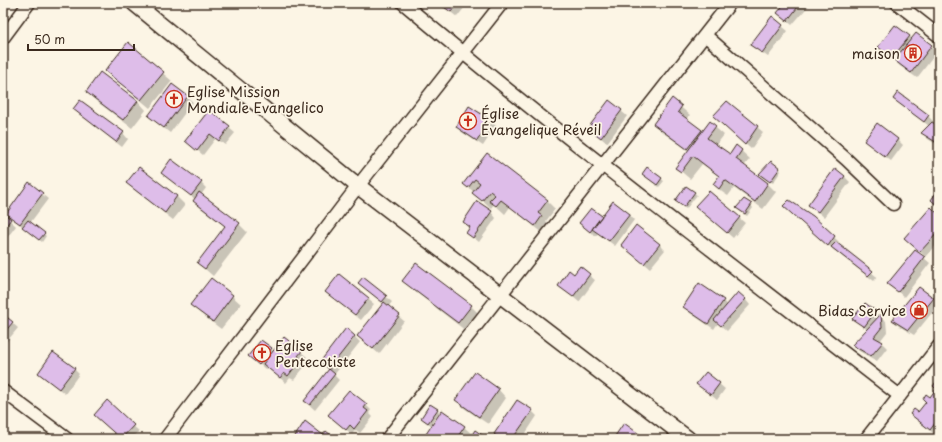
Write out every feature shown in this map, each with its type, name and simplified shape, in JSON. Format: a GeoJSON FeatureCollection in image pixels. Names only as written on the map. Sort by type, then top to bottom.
{"type":"FeatureCollection","features":[{"type":"Feature","properties":{"kind":"street"},"geometry":{"type":"LineString","coordinates":[[3,38],[29,3]]}},
{"type":"Feature","properties":{"kind":"street"},"geometry":{"type":"LineString","coordinates":[[134,3],[358,186],[688,439]]}},
{"type":"Feature","properties":{"kind":"street"},"geometry":{"type":"LineString","coordinates":[[402,3],[602,165],[900,396]]}},
{"type":"Feature","properties":{"kind":"street"},"geometry":{"type":"LineString","coordinates":[[165,439],[358,186],[502,3]]}},
{"type":"Feature","properties":{"kind":"street"},"geometry":{"type":"LineString","coordinates":[[386,439],[730,3]]}},
{"type":"Feature","properties":{"kind":"street"},"geometry":{"type":"LineString","coordinates":[[897,3],[939,36]]}},
{"type":"Feature","properties":{"kind":"street"},"geometry":{"type":"LineString","coordinates":[[705,35],[846,159],[893,204]]}},
{"type":"Feature","properties":{"kind":"street"},"geometry":{"type":"LineString","coordinates":[[866,439],[939,346]]}},
{"type":"Feature","properties":{"kind":"street"},"geometry":{"type":"LineString","coordinates":[[3,391],[67,439]]}},
{"type":"Feature","properties":{"kind":"building"},"geometry":{"type":"Polygon","coordinates":[[[438,3],[458,3],[451,12],[438,3]]]}},
{"type":"Feature","properties":{"kind":"building"},"geometry":{"type":"Polygon","coordinates":[[[785,3],[801,3],[787,21],[777,13],[785,3]]]}},
{"type":"Feature","properties":{"kind":"building"},"geometry":{"type":"Polygon","coordinates":[[[772,16],[783,25],[762,53],[750,45],[772,16]]]}},
{"type":"Feature","properties":{"kind":"building"},"geometry":{"type":"Polygon","coordinates":[[[895,25],[910,36],[892,58],[878,47],[895,25]]]}},
{"type":"Feature","properties":{"kind":"building","name":"maison"},"geometry":{"type":"Polygon","coordinates":[[[916,33],[932,45],[911,73],[894,60],[916,33]]]}},
{"type":"Feature","properties":{"kind":"building"},"geometry":{"type":"Polygon","coordinates":[[[128,42],[164,72],[141,100],[105,71],[128,42]]]}},
{"type":"Feature","properties":{"kind":"building"},"geometry":{"type":"Polygon","coordinates":[[[100,72],[138,101],[123,120],[86,92],[100,72]]]}},
{"type":"Feature","properties":{"kind":"building"},"geometry":{"type":"Polygon","coordinates":[[[172,84],[188,96],[164,128],[148,116],[172,84]]]}},
{"type":"Feature","properties":{"kind":"building"},"geometry":{"type":"Polygon","coordinates":[[[898,92],[929,115],[924,122],[893,99],[898,92]]]}},
{"type":"Feature","properties":{"kind":"building"},"geometry":{"type":"Polygon","coordinates":[[[672,98],[682,106],[678,112],[702,130],[687,149],[653,124],[672,98]]]}},
{"type":"Feature","properties":{"kind":"building"},"geometry":{"type":"Polygon","coordinates":[[[80,100],[124,132],[116,142],[73,109],[80,100]]]}},
{"type":"Feature","properties":{"kind":"building"},"geometry":{"type":"Polygon","coordinates":[[[609,100],[622,110],[601,138],[588,128],[609,100]]]}},
{"type":"Feature","properties":{"kind":"building"},"geometry":{"type":"Polygon","coordinates":[[[727,101],[758,126],[745,145],[713,116],[727,101]]]}},
{"type":"Feature","properties":{"kind":"building"},"geometry":{"type":"Polygon","coordinates":[[[469,106],[491,120],[477,141],[456,127],[469,106]]]}},
{"type":"Feature","properties":{"kind":"building"},"geometry":{"type":"Polygon","coordinates":[[[209,110],[230,126],[219,141],[210,134],[197,151],[185,141],[209,110]]]}},
{"type":"Feature","properties":{"kind":"building"},"geometry":{"type":"Polygon","coordinates":[[[710,121],[716,126],[707,138],[730,154],[736,145],[742,150],[736,159],[768,183],[755,202],[725,180],[719,189],[713,184],[719,176],[693,156],[681,172],[675,168],[710,121]]]}},
{"type":"Feature","properties":{"kind":"building"},"geometry":{"type":"Polygon","coordinates":[[[932,122],[939,126],[939,144],[921,133],[932,122]]]}},
{"type":"Feature","properties":{"kind":"building"},"geometry":{"type":"Polygon","coordinates":[[[877,123],[898,139],[885,157],[864,141],[877,123]]]}},
{"type":"Feature","properties":{"kind":"building"},"geometry":{"type":"Polygon","coordinates":[[[487,153],[548,200],[538,213],[542,216],[535,226],[501,200],[496,206],[489,201],[495,195],[490,191],[482,201],[472,193],[480,183],[475,179],[468,188],[463,184],[487,153]]]}},
{"type":"Feature","properties":{"kind":"building"},"geometry":{"type":"Polygon","coordinates":[[[171,159],[202,182],[191,196],[161,173],[171,159]]]}},
{"type":"Feature","properties":{"kind":"building"},"geometry":{"type":"Polygon","coordinates":[[[771,161],[780,168],[770,182],[759,174],[771,161]]]}},
{"type":"Feature","properties":{"kind":"building"},"geometry":{"type":"Polygon","coordinates":[[[139,167],[177,196],[165,213],[126,183],[139,167]]]}},
{"type":"Feature","properties":{"kind":"building"},"geometry":{"type":"Polygon","coordinates":[[[647,167],[662,178],[657,185],[642,174],[647,167]]]}},
{"type":"Feature","properties":{"kind":"building"},"geometry":{"type":"Polygon","coordinates":[[[835,168],[845,176],[818,212],[808,205],[835,168]]]}},
{"type":"Feature","properties":{"kind":"building"},"geometry":{"type":"Polygon","coordinates":[[[29,182],[43,193],[20,224],[6,214],[29,182]]]}},
{"type":"Feature","properties":{"kind":"building"},"geometry":{"type":"Polygon","coordinates":[[[686,186],[695,192],[684,207],[675,201],[686,186]]]}},
{"type":"Feature","properties":{"kind":"building"},"geometry":{"type":"Polygon","coordinates":[[[938,190],[939,191],[939,207],[931,200],[938,190]]]}},
{"type":"Feature","properties":{"kind":"building"},"geometry":{"type":"Polygon","coordinates":[[[709,191],[740,217],[727,233],[695,206],[709,191]]]}},
{"type":"Feature","properties":{"kind":"building"},"geometry":{"type":"Polygon","coordinates":[[[199,192],[240,223],[205,269],[197,263],[225,226],[193,201],[199,192]]]}},
{"type":"Feature","properties":{"kind":"building"},"geometry":{"type":"Polygon","coordinates":[[[744,199],[752,204],[745,214],[736,208],[744,199]]]}},
{"type":"Feature","properties":{"kind":"building"},"geometry":{"type":"Polygon","coordinates":[[[789,200],[813,216],[835,236],[828,246],[783,206],[789,200]]]}},
{"type":"Feature","properties":{"kind":"building"},"geometry":{"type":"Polygon","coordinates":[[[477,201],[492,211],[473,238],[466,233],[470,227],[463,222],[477,201]]]}},
{"type":"Feature","properties":{"kind":"building"},"geometry":{"type":"Polygon","coordinates":[[[613,201],[630,214],[609,241],[592,229],[613,201]]]}},
{"type":"Feature","properties":{"kind":"building"},"geometry":{"type":"Polygon","coordinates":[[[931,207],[939,215],[939,231],[920,252],[904,238],[931,207]]]}},
{"type":"Feature","properties":{"kind":"building"},"geometry":{"type":"Polygon","coordinates":[[[591,208],[602,216],[590,232],[579,223],[591,208]]]}},
{"type":"Feature","properties":{"kind":"building"},"geometry":{"type":"Polygon","coordinates":[[[3,213],[11,219],[3,230],[3,213]]]}},
{"type":"Feature","properties":{"kind":"building"},"geometry":{"type":"Polygon","coordinates":[[[28,220],[45,233],[39,240],[22,227],[28,220]]]}},
{"type":"Feature","properties":{"kind":"building"},"geometry":{"type":"Polygon","coordinates":[[[636,225],[660,244],[644,264],[621,245],[636,225]]]}},
{"type":"Feature","properties":{"kind":"building"},"geometry":{"type":"Polygon","coordinates":[[[836,242],[873,271],[868,276],[831,247],[836,242]]]}},
{"type":"Feature","properties":{"kind":"building"},"geometry":{"type":"Polygon","coordinates":[[[915,250],[925,257],[898,292],[887,284],[915,250]]]}},
{"type":"Feature","properties":{"kind":"building"},"geometry":{"type":"Polygon","coordinates":[[[416,263],[472,305],[458,323],[402,281],[416,263]]]}},
{"type":"Feature","properties":{"kind":"building"},"geometry":{"type":"Polygon","coordinates":[[[580,266],[590,274],[573,297],[558,286],[569,270],[574,274],[580,266]]]}},
{"type":"Feature","properties":{"kind":"building"},"geometry":{"type":"Polygon","coordinates":[[[339,274],[369,298],[355,315],[325,292],[339,274]]]}},
{"type":"Feature","properties":{"kind":"building"},"geometry":{"type":"Polygon","coordinates":[[[363,277],[387,296],[382,302],[358,283],[363,277]]]}},
{"type":"Feature","properties":{"kind":"building"},"geometry":{"type":"Polygon","coordinates":[[[211,278],[233,295],[213,322],[190,305],[211,278]]]}},
{"type":"Feature","properties":{"kind":"building"},"geometry":{"type":"Polygon","coordinates":[[[699,283],[724,300],[708,324],[683,307],[699,283]]]}},
{"type":"Feature","properties":{"kind":"building"},"geometry":{"type":"Polygon","coordinates":[[[919,287],[934,298],[908,330],[892,320],[919,287]]]}},
{"type":"Feature","properties":{"kind":"building"},"geometry":{"type":"Polygon","coordinates":[[[738,292],[746,299],[721,326],[714,320],[738,292]]]}},
{"type":"Feature","properties":{"kind":"building"},"geometry":{"type":"Polygon","coordinates":[[[384,302],[400,315],[373,349],[357,336],[384,302]]]}},
{"type":"Feature","properties":{"kind":"building"},"geometry":{"type":"Polygon","coordinates":[[[865,303],[876,311],[864,327],[852,319],[865,303]]]}},
{"type":"Feature","properties":{"kind":"building"},"geometry":{"type":"Polygon","coordinates":[[[3,314],[13,322],[3,334],[3,314]]]}},
{"type":"Feature","properties":{"kind":"building"},"geometry":{"type":"Polygon","coordinates":[[[881,314],[882,327],[874,337],[883,342],[871,356],[852,345],[881,314]]]}},
{"type":"Feature","properties":{"kind":"building"},"geometry":{"type":"Polygon","coordinates":[[[346,328],[355,336],[329,369],[320,362],[346,328]]]}},
{"type":"Feature","properties":{"kind":"building"},"geometry":{"type":"Polygon","coordinates":[[[284,337],[302,351],[298,356],[301,359],[288,376],[284,373],[280,378],[263,364],[284,337]]]}},
{"type":"Feature","properties":{"kind":"building"},"geometry":{"type":"Polygon","coordinates":[[[261,340],[272,348],[259,365],[248,356],[261,340]]]}},
{"type":"Feature","properties":{"kind":"building"},"geometry":{"type":"Polygon","coordinates":[[[53,352],[75,368],[59,389],[38,373],[53,352]]]}},
{"type":"Feature","properties":{"kind":"building"},"geometry":{"type":"Polygon","coordinates":[[[329,369],[335,374],[310,405],[304,401],[329,369]]]}},
{"type":"Feature","properties":{"kind":"building"},"geometry":{"type":"Polygon","coordinates":[[[475,372],[499,389],[479,417],[455,400],[475,372]]]}},
{"type":"Feature","properties":{"kind":"building"},"geometry":{"type":"Polygon","coordinates":[[[706,372],[720,383],[711,395],[696,384],[706,372]]]}},
{"type":"Feature","properties":{"kind":"building"},"geometry":{"type":"Polygon","coordinates":[[[939,378],[939,418],[930,430],[910,414],[914,409],[918,412],[926,402],[923,399],[926,394],[930,397],[936,389],[933,386],[939,378]]]}},
{"type":"Feature","properties":{"kind":"building"},"geometry":{"type":"Polygon","coordinates":[[[349,390],[367,404],[364,408],[368,411],[354,429],[350,425],[346,430],[328,415],[349,390]]]}},
{"type":"Feature","properties":{"kind":"building"},"geometry":{"type":"Polygon","coordinates":[[[107,400],[134,425],[121,439],[94,415],[107,400]]]}},
{"type":"Feature","properties":{"kind":"building"},"geometry":{"type":"Polygon","coordinates":[[[517,400],[533,410],[513,438],[514,439],[500,439],[494,434],[517,400]]]}},
{"type":"Feature","properties":{"kind":"building"},"geometry":{"type":"Polygon","coordinates":[[[430,404],[438,409],[428,423],[421,418],[430,404]]]}},
{"type":"Feature","properties":{"kind":"building"},"geometry":{"type":"Polygon","coordinates":[[[442,410],[465,426],[456,439],[427,439],[424,437],[442,410]]]}},
{"type":"Feature","properties":{"kind":"building"},"geometry":{"type":"Polygon","coordinates":[[[305,421],[323,435],[326,431],[336,439],[293,439],[305,421]]]}},
{"type":"Feature","properties":{"kind":"building"},"geometry":{"type":"Polygon","coordinates":[[[624,423],[646,439],[613,439],[624,423]]]}},
{"type":"Feature","properties":{"kind":"building"},"geometry":{"type":"Polygon","coordinates":[[[939,424],[939,433],[935,430],[939,424]]]}},
{"type":"Feature","properties":{"kind":"building"},"geometry":{"type":"Polygon","coordinates":[[[475,430],[488,439],[469,439],[475,430]]]}},
{"type":"Feature","properties":{"kind":"place","name":"maison"},"geometry":{"type":"Point","coordinates":[913,53]}},
{"type":"Feature","properties":{"kind":"place","name":"Eglise Mission Mondiale Evangelico"},"geometry":{"type":"Point","coordinates":[174,99]}},
{"type":"Feature","properties":{"kind":"place","name":"Église Évangelique Réveil"},"geometry":{"type":"Point","coordinates":[468,121]}},
{"type":"Feature","properties":{"kind":"place","name":"Bidas Service"},"geometry":{"type":"Point","coordinates":[919,310]}},
{"type":"Feature","properties":{"kind":"place","name":"Eglise Pentecotiste"},"geometry":{"type":"Point","coordinates":[262,353]}}]}
